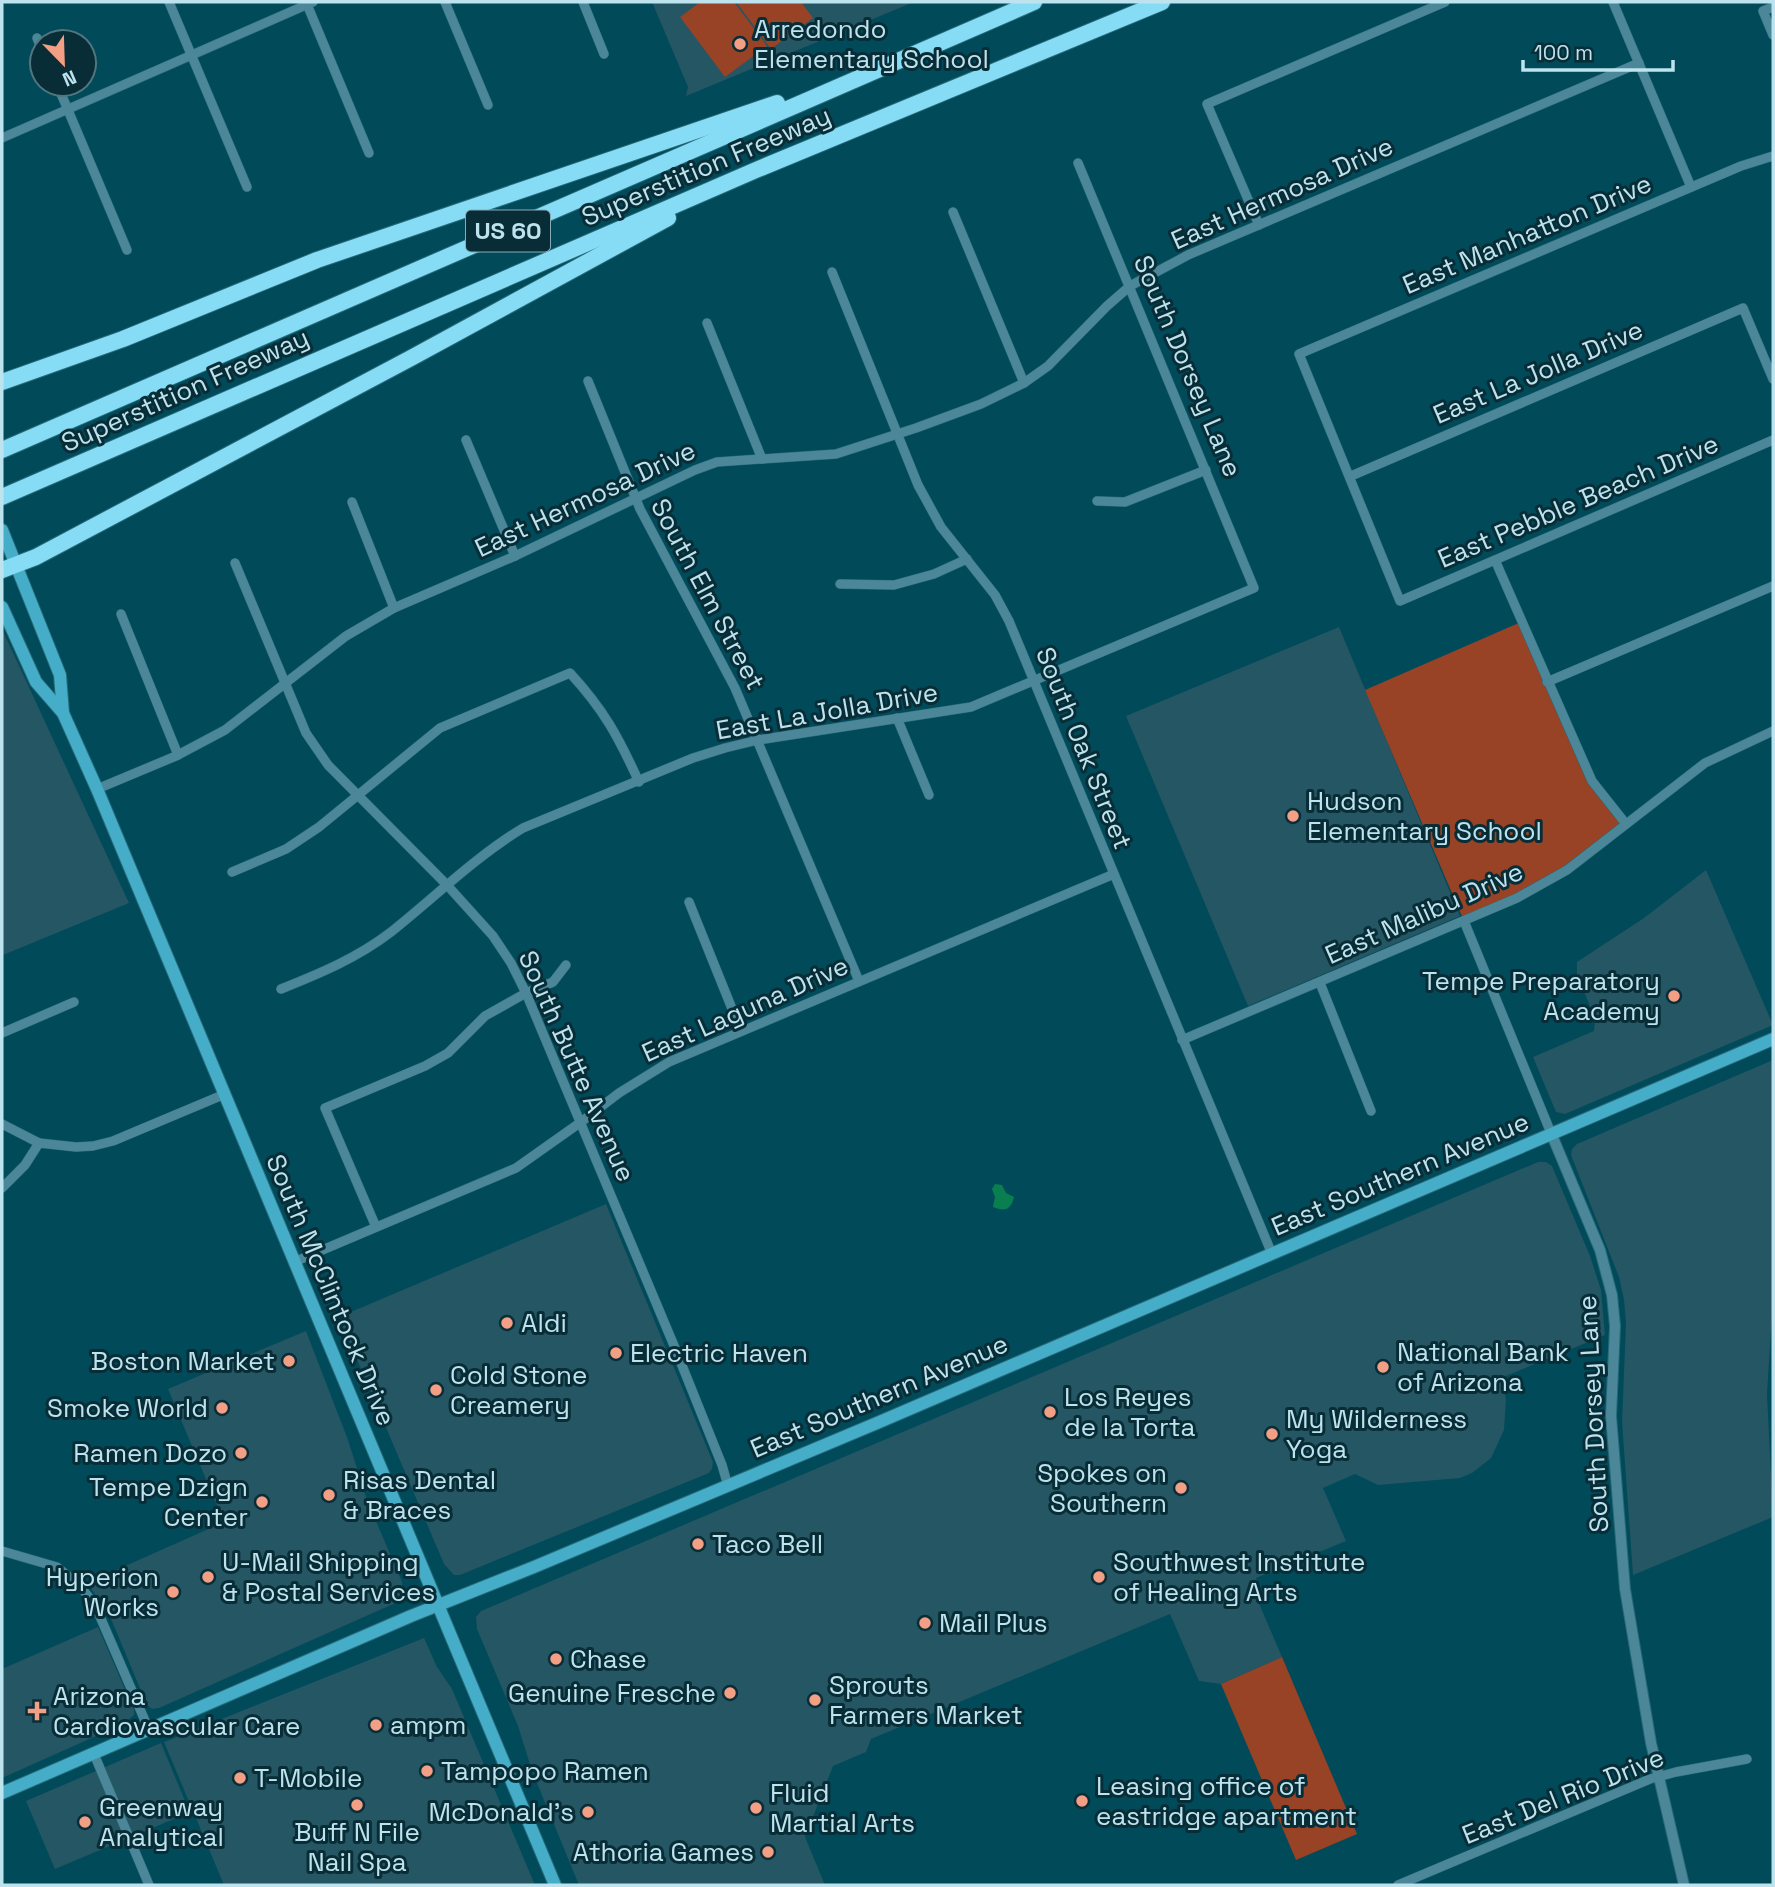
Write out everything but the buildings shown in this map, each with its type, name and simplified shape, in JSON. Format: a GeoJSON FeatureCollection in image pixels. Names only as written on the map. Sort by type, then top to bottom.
{"type":"FeatureCollection","features":[{"type":"Feature","properties":{"kind":"highway","name":"Superstition Freeway"},"geometry":{"type":"LineString","coordinates":[[2,450],[1034,2]]}},
{"type":"Feature","properties":{"kind":"highway","name":"Superstition Freeway"},"geometry":{"type":"LineString","coordinates":[[2,497],[756,170],[1162,2]]}},
{"type":"Feature","properties":{"kind":"highway"},"geometry":{"type":"LineString","coordinates":[[2,382],[123,339],[317,260],[889,65]]}},
{"type":"Feature","properties":{"kind":"highway"},"geometry":{"type":"LineString","coordinates":[[9,567],[36,557],[310,412],[756,170]]}},
{"type":"Feature","properties":{"kind":"highway"},"geometry":{"type":"LineString","coordinates":[[2,442],[128,396]]}},
{"type":"Feature","properties":{"kind":"main road","name":"South McClintock Drive"},"geometry":{"type":"LineString","coordinates":[[2,530],[9,567],[60,675],[63,713]]}},
{"type":"Feature","properties":{"kind":"main road","name":"South McClintock Drive"},"geometry":{"type":"LineString","coordinates":[[2,607],[36,682],[63,713],[97,789],[555,1885]]}},
{"type":"Feature","properties":{"kind":"main road","name":"East Southern Avenue"},"geometry":{"type":"LineString","coordinates":[[2,1793],[1773,1039]]}},
{"type":"Feature","properties":{"kind":"street"},"geometry":{"type":"LineString","coordinates":[[169,2],[247,187]]}},
{"type":"Feature","properties":{"kind":"street"},"geometry":{"type":"LineString","coordinates":[[445,2],[488,105]]}},
{"type":"Feature","properties":{"kind":"street"},"geometry":{"type":"LineString","coordinates":[[583,2],[604,54]]}},
{"type":"Feature","properties":{"kind":"street"},"geometry":{"type":"LineString","coordinates":[[1259,225],[1207,104],[1445,2]]}},
{"type":"Feature","properties":{"kind":"street"},"geometry":{"type":"LineString","coordinates":[[1613,2],[1691,187]]}},
{"type":"Feature","properties":{"kind":"street"},"geometry":{"type":"LineString","coordinates":[[2,138],[309,3],[369,153]]}},
{"type":"Feature","properties":{"kind":"street"},"geometry":{"type":"LineString","coordinates":[[1773,7],[1763,11],[1773,35]]}},
{"type":"Feature","properties":{"kind":"street","name":"East Hermosa Drive"},"geometry":{"type":"LineString","coordinates":[[97,789],[178,755],[225,730],[346,636],[394,608],[514,556],[717,461],[836,454],[898,435],[981,404],[1024,383],[1048,366],[1130,286],[1188,255],[1639,63]]}},
{"type":"Feature","properties":{"kind":"street"},"geometry":{"type":"LineString","coordinates":[[63,98],[127,250]]}},
{"type":"Feature","properties":{"kind":"street","name":"East Manhatton Drive"},"geometry":{"type":"LineString","coordinates":[[1350,475],[1299,354],[1741,166],[1773,156]]}},
{"type":"Feature","properties":{"kind":"street","name":"South Dorsey Lane"},"geometry":{"type":"LineString","coordinates":[[1078,163],[1254,588]]}},
{"type":"Feature","properties":{"kind":"street"},"geometry":{"type":"LineString","coordinates":[[953,212],[1024,383]]}},
{"type":"Feature","properties":{"kind":"street","name":"South Oak Street"},"geometry":{"type":"LineString","coordinates":[[832,272],[919,485],[942,527],[995,595],[1009,621],[1272,1254]]}},
{"type":"Feature","properties":{"kind":"street","name":"East La Jolla Drive"},"geometry":{"type":"LineString","coordinates":[[1350,475],[1743,308],[1773,379]]}},
{"type":"Feature","properties":{"kind":"street"},"geometry":{"type":"LineString","coordinates":[[707,323],[762,459]]}},
{"type":"Feature","properties":{"kind":"street","name":"South Elm Street"},"geometry":{"type":"LineString","coordinates":[[588,381],[634,498],[735,688],[859,981]]}},
{"type":"Feature","properties":{"kind":"street"},"geometry":{"type":"LineString","coordinates":[[466,440],[514,556]]}},
{"type":"Feature","properties":{"kind":"street","name":"East Pebble Beach Drive"},"geometry":{"type":"LineString","coordinates":[[1350,475],[1400,601],[1773,440]]}},
{"type":"Feature","properties":{"kind":"street"},"geometry":{"type":"LineString","coordinates":[[1097,501],[1125,502],[1206,470]]}},
{"type":"Feature","properties":{"kind":"street"},"geometry":{"type":"LineString","coordinates":[[352,502],[394,608]]}},
{"type":"Feature","properties":{"kind":"street"},"geometry":{"type":"LineString","coordinates":[[840,584],[894,584],[934,574],[967,559]]}},
{"type":"Feature","properties":{"kind":"street"},"geometry":{"type":"LineString","coordinates":[[1495,560],[1592,781],[1626,824]]}},
{"type":"Feature","properties":{"kind":"street","name":"South Butte Avenue"},"geometry":{"type":"LineString","coordinates":[[235,563],[306,733],[328,765],[447,885],[493,936],[511,963],[675,1348],[728,1486]]}},
{"type":"Feature","properties":{"kind":"street"},"geometry":{"type":"LineString","coordinates":[[1547,682],[1773,586]]}},
{"type":"Feature","properties":{"kind":"street","name":"East La Jolla Drive"},"geometry":{"type":"LineString","coordinates":[[281,989],[338,967],[390,933],[501,841],[523,828],[693,758],[758,740],[971,707],[1254,588]]}},
{"type":"Feature","properties":{"kind":"street"},"geometry":{"type":"LineString","coordinates":[[121,614],[178,755]]}},
{"type":"Feature","properties":{"kind":"street"},"geometry":{"type":"LineString","coordinates":[[232,872],[286,849],[319,827],[440,728],[570,673],[595,700],[616,733],[639,782]]}},
{"type":"Feature","properties":{"kind":"street"},"geometry":{"type":"LineString","coordinates":[[897,718],[929,796]]}},
{"type":"Feature","properties":{"kind":"street","name":"East Malibu Drive"},"geometry":{"type":"LineString","coordinates":[[1182,1040],[1517,898],[1566,870],[1704,763],[1773,731]]}},
{"type":"Feature","properties":{"kind":"street","name":"East Laguna Drive"},"geometry":{"type":"LineString","coordinates":[[294,1262],[516,1168],[619,1093],[668,1062],[1114,874]]}},
{"type":"Feature","properties":{"kind":"street"},"geometry":{"type":"LineString","coordinates":[[689,902],[741,1031]]}},
{"type":"Feature","properties":{"kind":"street","name":"South Dorsey Lane"},"geometry":{"type":"LineString","coordinates":[[1464,921],[1600,1250],[1613,1301],[1615,1325],[1611,1416],[1625,1589],[1658,1776],[1684,1885]]}},
{"type":"Feature","properties":{"kind":"street"},"geometry":{"type":"LineString","coordinates":[[376,1227],[325,1108],[425,1066],[448,1053],[485,1016],[526,993],[553,982],[566,965]]}},
{"type":"Feature","properties":{"kind":"street"},"geometry":{"type":"LineString","coordinates":[[1320,983],[1371,1111]]}},
{"type":"Feature","properties":{"kind":"street"},"geometry":{"type":"LineString","coordinates":[[2,1032],[74,1002]]}},
{"type":"Feature","properties":{"kind":"street"},"geometry":{"type":"LineString","coordinates":[[2,1124],[39,1143],[93,1146],[114,1141],[225,1094]]}},
{"type":"Feature","properties":{"kind":"street"},"geometry":{"type":"LineString","coordinates":[[2,1188],[25,1165],[39,1143]]}},
{"type":"Feature","properties":{"kind":"street"},"geometry":{"type":"LineString","coordinates":[[2,1550],[57,1567],[80,1586],[96,1605],[149,1730]]}},
{"type":"Feature","properties":{"kind":"street"},"geometry":{"type":"LineString","coordinates":[[94,1754],[149,1885]]}},
{"type":"Feature","properties":{"kind":"street","name":"East Del Rio Drive"},"geometry":{"type":"LineString","coordinates":[[1398,1885],[1658,1776],[1747,1759]]}},
{"type":"Feature","properties":{"kind":"shaded area","name":"Arredondo Elementary School"},"geometry":{"type":"Polygon","coordinates":[[[652,2],[914,2],[686,96],[688,87],[652,2]]]}},
{"type":"Feature","properties":{"kind":"shaded area"},"geometry":{"type":"Polygon","coordinates":[[[700,2],[734,2],[767,46],[725,77],[680,17],[700,2]]]}},
{"type":"Feature","properties":{"kind":"shaded area"},"geometry":{"type":"Polygon","coordinates":[[[736,2],[801,2],[813,18],[771,49],[736,2]]]}},
{"type":"Feature","properties":{"kind":"shaded area"},"geometry":{"type":"Polygon","coordinates":[[[1521,622],[1592,781],[1626,824],[1567,870],[1464,921],[1365,690],[1521,622]]]}},
{"type":"Feature","properties":{"kind":"shaded area","name":"Hudson Elementary School"},"geometry":{"type":"Polygon","coordinates":[[[1339,627],[1460,916],[1248,1006],[1126,716],[1339,627]]]}},
{"type":"Feature","properties":{"kind":"shaded area"},"geometry":{"type":"Polygon","coordinates":[[[2,629],[129,903],[3,955],[2,952],[2,629]]]}},
{"type":"Feature","properties":{"kind":"shaded area","name":"Tempe Preparatory Academy"},"geometry":{"type":"Polygon","coordinates":[[[1706,870],[1773,1025],[1565,1114],[1556,1112],[1533,1057],[1594,1031],[1595,1019],[1577,974],[1577,962],[1644,918],[1706,870]]]}},
{"type":"Feature","properties":{"kind":"shaded area"},"geometry":{"type":"Polygon","coordinates":[[[1773,1060],[1773,1298],[1767,1394],[1773,1517],[1633,1575],[1622,1422],[1626,1323],[1624,1300],[1619,1277],[1571,1155],[1572,1149],[1577,1144],[1773,1060]]]}},
{"type":"Feature","properties":{"kind":"shaded area"},"geometry":{"type":"Polygon","coordinates":[[[1538,1162],[1546,1162],[1552,1166],[1590,1256],[1601,1290],[1605,1335],[1501,1378],[1506,1399],[1504,1430],[1491,1458],[1472,1473],[1460,1478],[1378,1485],[1355,1474],[1323,1488],[1346,1541],[1256,1578],[1265,1597],[1258,1601],[1282,1657],[1221,1684],[1199,1681],[1170,1614],[871,1739],[866,1752],[833,1766],[805,1837],[825,1885],[579,1885],[532,1771],[518,1726],[477,1629],[476,1617],[481,1611],[1538,1162]]]}},
{"type":"Feature","properties":{"kind":"shaded area"},"geometry":{"type":"Polygon","coordinates":[[[995,1184],[1002,1185],[1006,1193],[1014,1197],[1007,1209],[993,1207],[995,1197],[992,1189],[995,1184]]]}},
{"type":"Feature","properties":{"kind":"shaded area"},"geometry":{"type":"Polygon","coordinates":[[[606,1204],[713,1462],[712,1469],[709,1473],[460,1575],[454,1575],[444,1564],[339,1317],[606,1204]]]}},
{"type":"Feature","properties":{"kind":"shaded area"},"geometry":{"type":"Polygon","coordinates":[[[306,1331],[348,1440],[367,1500],[402,1582],[403,1596],[400,1601],[152,1709],[147,1705],[109,1614],[87,1583],[224,1522],[168,1389],[306,1331]]]}},
{"type":"Feature","properties":{"kind":"shaded area"},"geometry":{"type":"Polygon","coordinates":[[[98,1627],[134,1715],[123,1724],[2,1778],[2,1669],[98,1627]]]}},
{"type":"Feature","properties":{"kind":"shaded area"},"geometry":{"type":"Polygon","coordinates":[[[424,1638],[437,1667],[452,1689],[535,1885],[224,1885],[164,1742],[424,1638]]]}},
{"type":"Feature","properties":{"kind":"shaded area"},"geometry":{"type":"Polygon","coordinates":[[[1282,1657],[1357,1834],[1296,1860],[1221,1684],[1282,1657]]]}},
{"type":"Feature","properties":{"kind":"shaded area"},"geometry":{"type":"Polygon","coordinates":[[[161,1743],[188,1808],[186,1818],[181,1816],[55,1869],[26,1801],[161,1743]]]}},
{"type":"Feature","properties":{"kind":"place","name":"Arredondo Elementary School"},"geometry":{"type":"Point","coordinates":[740,44]}},
{"type":"Feature","properties":{"kind":"place","name":"Hudson Elementary School"},"geometry":{"type":"Point","coordinates":[1293,816]}},
{"type":"Feature","properties":{"kind":"place","name":"Tempe Preparatory Academy"},"geometry":{"type":"Point","coordinates":[1674,996]}},
{"type":"Feature","properties":{"kind":"place","name":"Aldi"},"geometry":{"type":"Point","coordinates":[507,1323]}},
{"type":"Feature","properties":{"kind":"place","name":"Electric Haven"},"geometry":{"type":"Point","coordinates":[616,1353]}},
{"type":"Feature","properties":{"kind":"place","name":"Boston Market"},"geometry":{"type":"Point","coordinates":[289,1361]}},
{"type":"Feature","properties":{"kind":"place","name":"National Bank of Arizona"},"geometry":{"type":"Point","coordinates":[1383,1367]}},
{"type":"Feature","properties":{"kind":"place","name":"Cold Stone Creamery"},"geometry":{"type":"Point","coordinates":[436,1390]}},
{"type":"Feature","properties":{"kind":"place","name":"Smoke World"},"geometry":{"type":"Point","coordinates":[222,1408]}},
{"type":"Feature","properties":{"kind":"place","name":"Los Reyes de la Torta"},"geometry":{"type":"Point","coordinates":[1050,1412]}},
{"type":"Feature","properties":{"kind":"place","name":"My Wilderness Yoga"},"geometry":{"type":"Point","coordinates":[1272,1434]}},
{"type":"Feature","properties":{"kind":"place","name":"Ramen Dozo"},"geometry":{"type":"Point","coordinates":[241,1453]}},
{"type":"Feature","properties":{"kind":"place","name":"Spokes on Southern"},"geometry":{"type":"Point","coordinates":[1181,1488]}},
{"type":"Feature","properties":{"kind":"place","name":"Risas Dental & Braces"},"geometry":{"type":"Point","coordinates":[329,1495]}},
{"type":"Feature","properties":{"kind":"place","name":"Tempe Dzign Center"},"geometry":{"type":"Point","coordinates":[262,1502]}},
{"type":"Feature","properties":{"kind":"place","name":"Taco Bell"},"geometry":{"type":"Point","coordinates":[698,1544]}},
{"type":"Feature","properties":{"kind":"place","name":"U-Mail Shipping & Postal Services"},"geometry":{"type":"Point","coordinates":[208,1577]}},
{"type":"Feature","properties":{"kind":"place","name":"Southwest Institute of Healing Arts"},"geometry":{"type":"Point","coordinates":[1099,1577]}},
{"type":"Feature","properties":{"kind":"place","name":"Hyperion Works"},"geometry":{"type":"Point","coordinates":[173,1592]}},
{"type":"Feature","properties":{"kind":"place","name":"Mail Plus"},"geometry":{"type":"Point","coordinates":[925,1623]}},
{"type":"Feature","properties":{"kind":"place","name":"Chase"},"geometry":{"type":"Point","coordinates":[556,1659]}},
{"type":"Feature","properties":{"kind":"place","name":"Genuine Fresche"},"geometry":{"type":"Point","coordinates":[730,1693]}},
{"type":"Feature","properties":{"kind":"place","name":"Sprouts Farmers Market"},"geometry":{"type":"Point","coordinates":[815,1700]}},
{"type":"Feature","properties":{"kind":"place","name":"Arizona Cardiovascular Care"},"geometry":{"type":"Point","coordinates":[37,1711]}},
{"type":"Feature","properties":{"kind":"place","name":"ampm"},"geometry":{"type":"Point","coordinates":[376,1725]}},
{"type":"Feature","properties":{"kind":"place","name":"Tampopo Ramen"},"geometry":{"type":"Point","coordinates":[427,1771]}},
{"type":"Feature","properties":{"kind":"place","name":"T-Mobile"},"geometry":{"type":"Point","coordinates":[240,1778]}},
{"type":"Feature","properties":{"kind":"place","name":"Leasing office of eastridge apartment"},"geometry":{"type":"Point","coordinates":[1082,1801]}},
{"type":"Feature","properties":{"kind":"place","name":"Buff N File Nail Spa"},"geometry":{"type":"Point","coordinates":[357,1805]}},
{"type":"Feature","properties":{"kind":"place","name":"Fluid Martial Arts"},"geometry":{"type":"Point","coordinates":[756,1808]}},
{"type":"Feature","properties":{"kind":"place","name":"McDonald's"},"geometry":{"type":"Point","coordinates":[588,1812]}},
{"type":"Feature","properties":{"kind":"place","name":"Greenway Analytical"},"geometry":{"type":"Point","coordinates":[85,1822]}},
{"type":"Feature","properties":{"kind":"place","name":"Athoria Games"},"geometry":{"type":"Point","coordinates":[768,1852]}}]}
